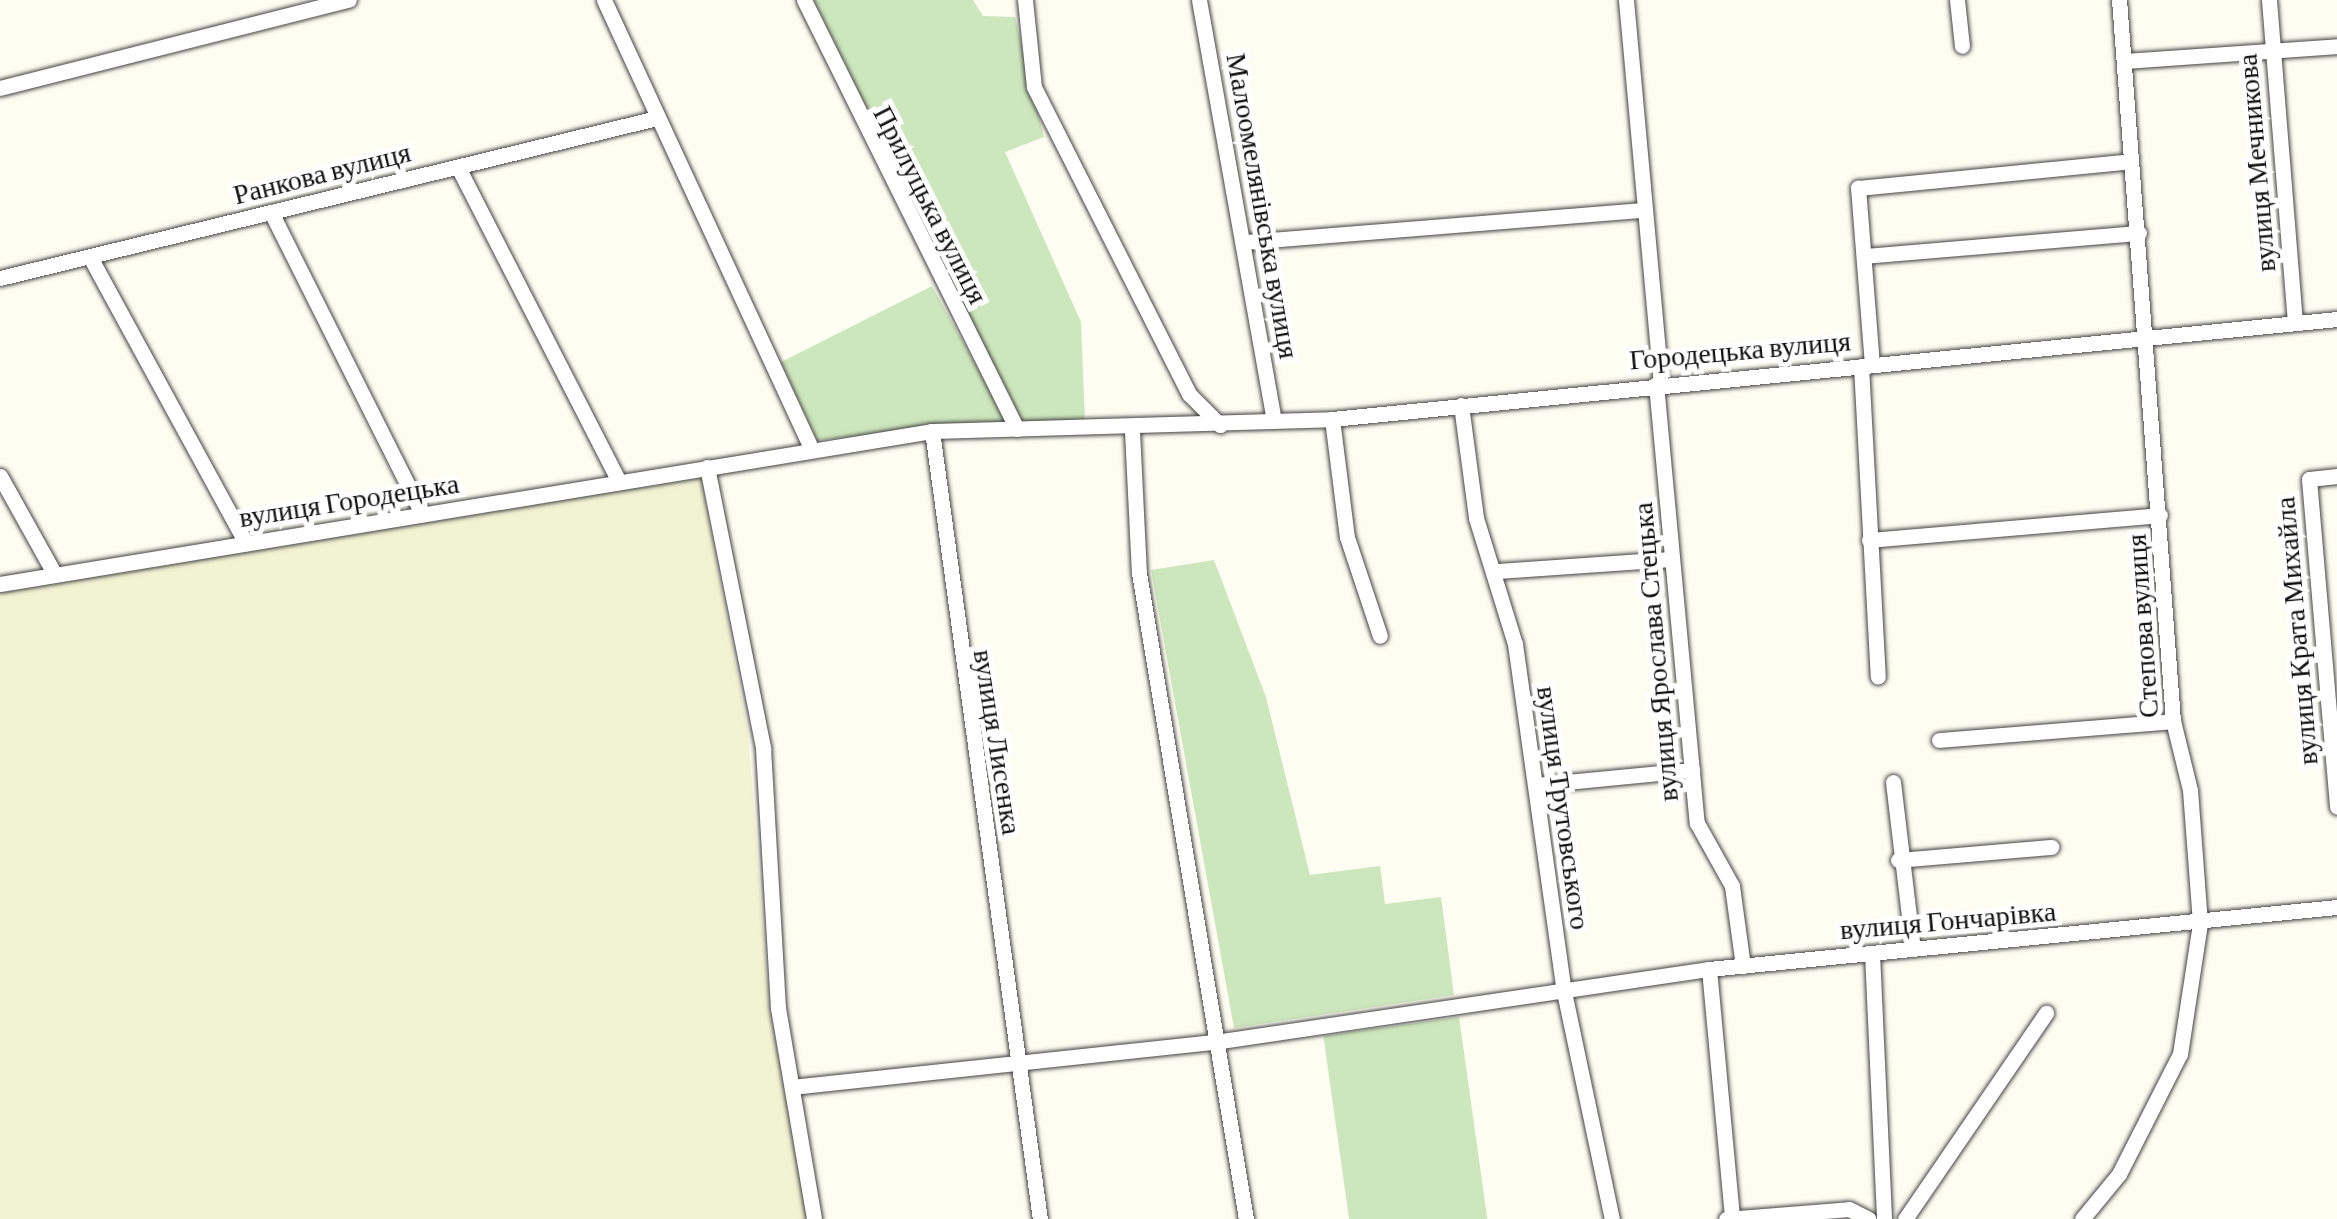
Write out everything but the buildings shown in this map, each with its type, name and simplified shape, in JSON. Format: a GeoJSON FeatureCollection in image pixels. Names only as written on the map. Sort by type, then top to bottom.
{"type":"FeatureCollection","features":[{"type":"Feature","properties":{"kind":"street"},"geometry":{"type":"LineString","coordinates":[[0,88],[349,0]]}},
{"type":"Feature","properties":{"kind":"street"},"geometry":{"type":"LineString","coordinates":[[604,0],[811,449]]}},
{"type":"Feature","properties":{"kind":"street","name":"Прилуцька вулиця"},"geometry":{"type":"LineString","coordinates":[[804,0],[1017,428]]}},
{"type":"Feature","properties":{"kind":"street"},"geometry":{"type":"LineString","coordinates":[[1025,0],[1034,88],[1189,394],[1220,425]]}},
{"type":"Feature","properties":{"kind":"street","name":"Малоомелянівська вулиця"},"geometry":{"type":"LineString","coordinates":[[1199,0],[1274,420]]}},
{"type":"Feature","properties":{"kind":"street","name":"вулиця Ярослава Стецька"},"geometry":{"type":"LineString","coordinates":[[1626,0],[1671,559],[1697,822],[1732,886],[1743,966]]}},
{"type":"Feature","properties":{"kind":"street"},"geometry":{"type":"LineString","coordinates":[[1957,0],[1962,46]]}},
{"type":"Feature","properties":{"kind":"street","name":"Степова вулиця"},"geometry":{"type":"LineString","coordinates":[[2082,1219],[2119,1174],[2180,1054],[2200,923],[2190,790],[2173,721],[2150,334],[2119,0]]}},
{"type":"Feature","properties":{"kind":"street","name":"вулиця Мечникова"},"geometry":{"type":"LineString","coordinates":[[2269,0],[2296,323]]}},
{"type":"Feature","properties":{"kind":"street"},"geometry":{"type":"LineString","coordinates":[[2125,61],[2337,46]]}},
{"type":"Feature","properties":{"kind":"street","name":"Ранкова вулиця"},"geometry":{"type":"LineString","coordinates":[[0,278],[656,118]]}},
{"type":"Feature","properties":{"kind":"street"},"geometry":{"type":"LineString","coordinates":[[1878,677],[1869,540],[1864,256],[1858,188],[2131,161]]}},
{"type":"Feature","properties":{"kind":"street"},"geometry":{"type":"LineString","coordinates":[[458,167],[619,482]]}},
{"type":"Feature","properties":{"kind":"street"},"geometry":{"type":"LineString","coordinates":[[1244,242],[1642,210]]}},
{"type":"Feature","properties":{"kind":"street"},"geometry":{"type":"LineString","coordinates":[[271,212],[422,514]]}},
{"type":"Feature","properties":{"kind":"street"},"geometry":{"type":"LineString","coordinates":[[1864,256],[2139,233]]}},
{"type":"Feature","properties":{"kind":"street"},"geometry":{"type":"LineString","coordinates":[[90,257],[246,543]]}},
{"type":"Feature","properties":{"kind":"street","name":"Городецька вулиця"},"geometry":{"type":"LineString","coordinates":[[932,431],[1140,431],[1332,419],[2150,334],[2337,319]]}},
{"type":"Feature","properties":{"kind":"street","name":"вулиця Трутовського"},"geometry":{"type":"LineString","coordinates":[[1461,405],[1476,518],[1498,571],[1564,986],[1612,1219]]}},
{"type":"Feature","properties":{"kind":"street"},"geometry":{"type":"LineString","coordinates":[[1332,419],[1346,537],[1380,636]]}},
{"type":"Feature","properties":{"kind":"street","name":"вулиця Городецька"},"geometry":{"type":"LineString","coordinates":[[0,584],[932,431]]}},
{"type":"Feature","properties":{"kind":"street","name":"вулиця Лисенка"},"geometry":{"type":"LineString","coordinates":[[932,431],[1040,1219]]}},
{"type":"Feature","properties":{"kind":"street"},"geometry":{"type":"LineString","coordinates":[[1140,431],[1139,573],[1220,1041],[1246,1219]]}},
{"type":"Feature","properties":{"kind":"street"},"geometry":{"type":"LineString","coordinates":[[707,467],[763,748],[778,1008],[814,1219]]}},
{"type":"Feature","properties":{"kind":"street"},"geometry":{"type":"LineString","coordinates":[[0,476],[55,575]]}},
{"type":"Feature","properties":{"kind":"street","name":"вулиця Крата Михайла"},"geometry":{"type":"LineString","coordinates":[[2337,476],[2308,479],[2337,807]]}},
{"type":"Feature","properties":{"kind":"street"},"geometry":{"type":"LineString","coordinates":[[1869,540],[2160,515]]}},
{"type":"Feature","properties":{"kind":"street"},"geometry":{"type":"LineString","coordinates":[[1498,571],[1671,559]]}},
{"type":"Feature","properties":{"kind":"street"},"geometry":{"type":"LineString","coordinates":[[1939,740],[2173,721]]}},
{"type":"Feature","properties":{"kind":"street"},"geometry":{"type":"LineString","coordinates":[[1535,786],[1692,770]]}},
{"type":"Feature","properties":{"kind":"street"},"geometry":{"type":"LineString","coordinates":[[1894,782],[1898,860],[1913,949]]}},
{"type":"Feature","properties":{"kind":"street"},"geometry":{"type":"LineString","coordinates":[[1898,860],[2052,847]]}},
{"type":"Feature","properties":{"kind":"street","name":"вулиця Гончарівка"},"geometry":{"type":"LineString","coordinates":[[1564,986],[1709,968],[2337,907]]}},
{"type":"Feature","properties":{"kind":"street"},"geometry":{"type":"LineString","coordinates":[[1872,953],[1884,1219]]}},
{"type":"Feature","properties":{"kind":"street"},"geometry":{"type":"LineString","coordinates":[[1709,968],[1729,1219],[1849,1209],[1870,1219]]}},
{"type":"Feature","properties":{"kind":"street"},"geometry":{"type":"LineString","coordinates":[[792,1087],[1220,1041],[1564,986]]}},
{"type":"Feature","properties":{"kind":"street"},"geometry":{"type":"LineString","coordinates":[[1905,1219],[2046,1013]]}},
{"type":"Feature","properties":{"kind":"green space"},"geometry":{"type":"Polygon","coordinates":[[[814,0],[973,0],[983,16],[1015,17],[1044,137],[1005,152],[1081,322],[1085,423],[1022,422],[814,0]]]}},
{"type":"Feature","properties":{"kind":"green space"},"geometry":{"type":"Polygon","coordinates":[[[932,286],[1007,422],[817,440],[781,362],[932,286]]]}},
{"type":"Feature","properties":{"kind":"green space"},"geometry":{"type":"Polygon","coordinates":[[[701,475],[748,733],[769,1004],[807,1219],[0,1219],[0,593],[701,475]]]}},
{"type":"Feature","properties":{"kind":"green space"},"geometry":{"type":"Polygon","coordinates":[[[1214,560],[1266,697],[1310,875],[1380,866],[1385,904],[1441,897],[1454,995],[1234,1028],[1151,570],[1214,560]]]}},
{"type":"Feature","properties":{"kind":"green space"},"geometry":{"type":"Polygon","coordinates":[[[1459,1017],[1487,1219],[1349,1219],[1323,1036],[1459,1017]]]}}]}
